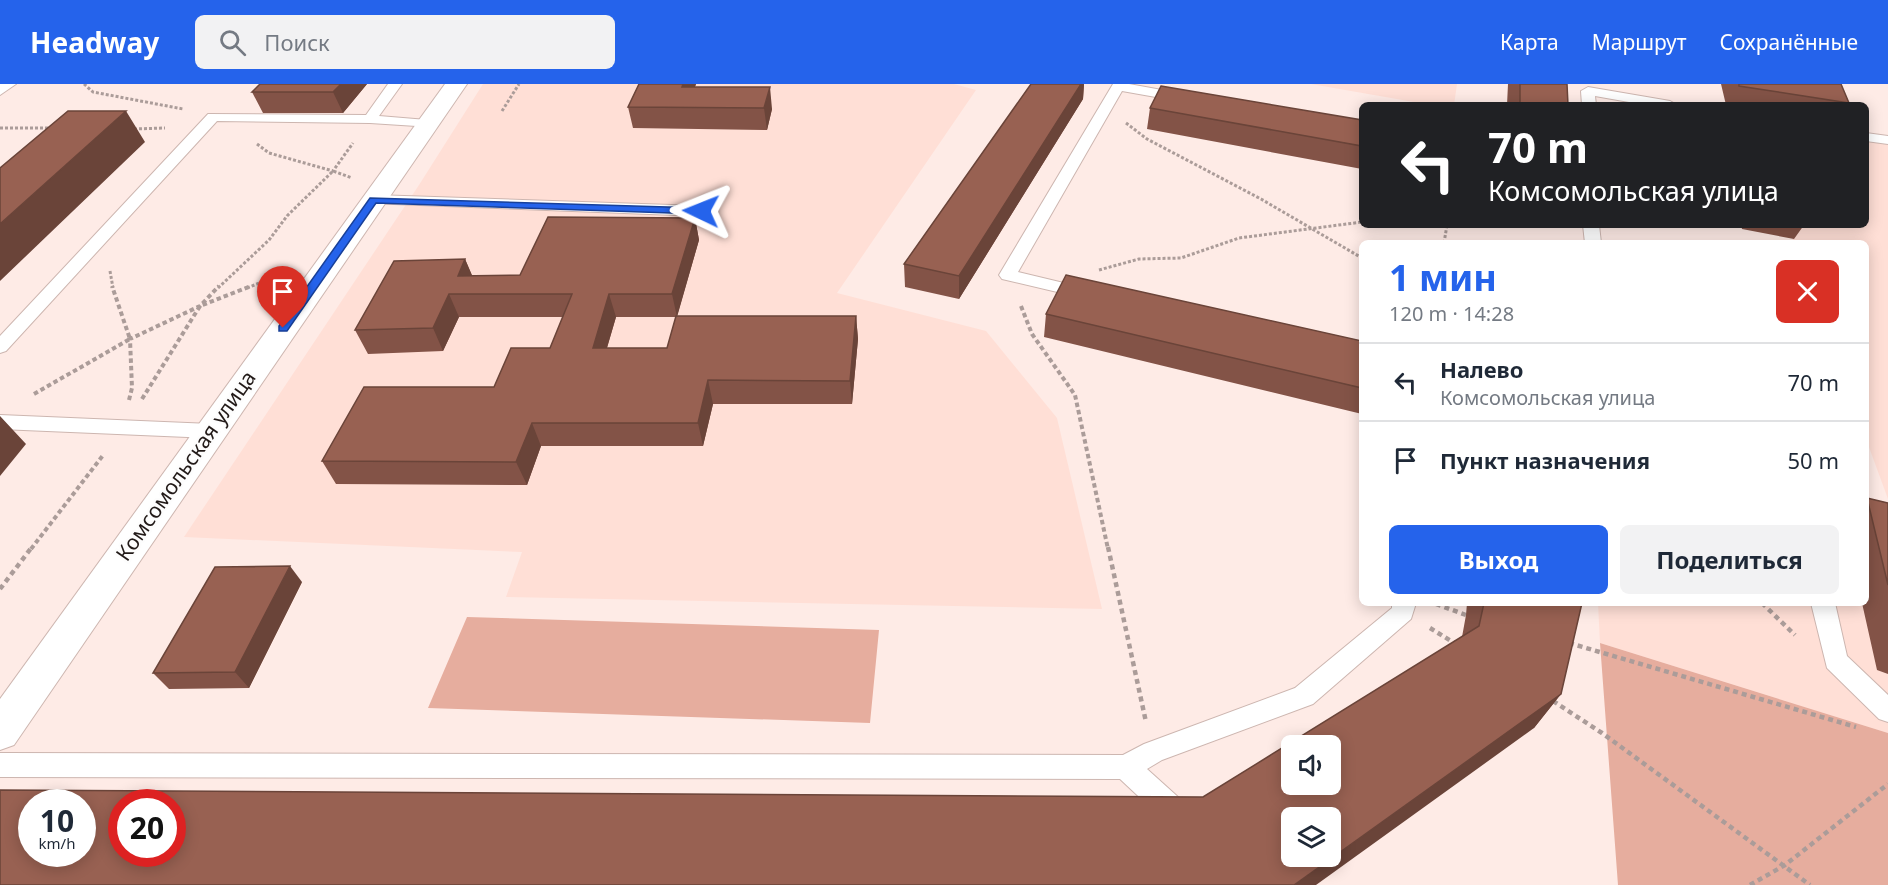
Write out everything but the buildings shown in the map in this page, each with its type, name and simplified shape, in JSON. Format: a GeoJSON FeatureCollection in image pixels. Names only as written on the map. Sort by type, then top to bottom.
{"type":"FeatureCollection","features":[{"type":"Feature","properties":{"kind":"street","name":"Комсомольская улица"},"geometry":{"type":"LineString","coordinates":[[0,732],[456,84]]}},
{"type":"Feature","properties":{"kind":"lane"},"geometry":{"type":"LineString","coordinates":[[0,91],[9,84]]}},
{"type":"Feature","properties":{"kind":"lane"},"geometry":{"type":"LineString","coordinates":[[370,119],[395,84]]}},
{"type":"Feature","properties":{"kind":"lane"},"geometry":{"type":"LineString","coordinates":[[1102,298],[1008,275],[1108,103],[1116,85],[1200,101]]}},
{"type":"Feature","properties":{"kind":"lane"},"geometry":{"type":"LineString","coordinates":[[1588,93],[1650,102]]}},
{"type":"Feature","properties":{"kind":"lane"},"geometry":{"type":"LineString","coordinates":[[0,347],[213,117],[370,119],[427,124]]}},
{"type":"Feature","properties":{"kind":"lane"},"geometry":{"type":"LineString","coordinates":[[1869,137],[1888,140]]}},
{"type":"Feature","properties":{"kind":"lane"},"geometry":{"type":"LineString","coordinates":[[377,195],[701,211]]}},
{"type":"Feature","properties":{"kind":"lane"},"geometry":{"type":"LineString","coordinates":[[0,422],[211,431]]}},
{"type":"Feature","properties":{"kind":"lane"},"geometry":{"type":"LineString","coordinates":[[0,765],[1126,767],[1153,752],[1304,696],[1403,612],[1404,606]]}},
{"type":"Feature","properties":{"kind":"lane"},"geometry":{"type":"LineString","coordinates":[[1824,606],[1836,661],[1888,711]]}},
{"type":"Feature","properties":{"kind":"lane"},"geometry":{"type":"LineString","coordinates":[[1126,767],[1191,828]]}},
{"type":"Feature","properties":{"kind":"path"},"geometry":{"type":"LineString","coordinates":[[84,84],[93,92],[213,117]]}},
{"type":"Feature","properties":{"kind":"path"},"geometry":{"type":"LineString","coordinates":[[502,111],[519,84]]}},
{"type":"Feature","properties":{"kind":"path"},"geometry":{"type":"LineString","coordinates":[[1108,103],[1117,116],[1148,140],[1359,256]]}},
{"type":"Feature","properties":{"kind":"path"},"geometry":{"type":"LineString","coordinates":[[129,129],[164,129],[213,117]]}},
{"type":"Feature","properties":{"kind":"path"},"geometry":{"type":"LineString","coordinates":[[0,128],[59,128]]}},
{"type":"Feature","properties":{"kind":"path"},"geometry":{"type":"LineString","coordinates":[[255,143],[269,153],[333,171],[377,195]]}},
{"type":"Feature","properties":{"kind":"path"},"geometry":{"type":"LineString","coordinates":[[0,589],[124,427],[200,306],[235,270],[269,240],[287,216],[333,171]]}},
{"type":"Feature","properties":{"kind":"path"},"geometry":{"type":"LineString","coordinates":[[115,222],[109,276],[130,339],[132,388],[124,427]]}},
{"type":"Feature","properties":{"kind":"path"},"geometry":{"type":"LineString","coordinates":[[1045,284],[1139,259],[1181,258],[1239,238],[1359,223]]}},
{"type":"Feature","properties":{"kind":"path"},"geometry":{"type":"LineString","coordinates":[[29,397],[130,339],[200,306],[284,273]]}},
{"type":"Feature","properties":{"kind":"path"},"geometry":{"type":"LineString","coordinates":[[1008,275],[1032,334],[1075,394],[1153,752]]}},
{"type":"Feature","properties":{"kind":"path"},"geometry":{"type":"LineString","coordinates":[[1441,606],[1466,615]]}},
{"type":"Feature","properties":{"kind":"path"},"geometry":{"type":"LineString","coordinates":[[1565,642],[1865,730]]}},
{"type":"Feature","properties":{"kind":"path"},"geometry":{"type":"LineString","coordinates":[[1551,700],[1602,733],[1810,885]]}},
{"type":"Feature","properties":{"kind":"path"},"geometry":{"type":"LineString","coordinates":[[1750,885],[1785,865],[1888,784]]}},
{"type":"Feature","properties":{"kind":"shaded area"},"geometry":{"type":"Polygon","coordinates":[[[483,84],[954,84],[976,90],[837,293],[986,331],[1057,418],[1102,609],[506,597],[522,552],[184,537],[419,185],[483,84]]]}},
{"type":"Feature","properties":{"kind":"shaded area"},"geometry":{"type":"Polygon","coordinates":[[[1311,84],[1457,84],[1454,102],[1414,102],[1311,84]]]}},
{"type":"Feature","properties":{"kind":"shaded area"},"geometry":{"type":"Polygon","coordinates":[[[1869,139],[1888,142],[1888,499],[1869,447],[1869,240],[1793,240],[1788,228],[1869,228],[1869,139]]]}},
{"type":"Feature","properties":{"kind":"shaded area"},"geometry":{"type":"Polygon","coordinates":[[[1888,513],[1888,733],[1600,643],[1598,606],[1869,606],[1869,591],[1888,513]]]}},
{"type":"Feature","properties":{"kind":"shaded area"},"geometry":{"type":"Polygon","coordinates":[[[467,617],[879,630],[870,723],[428,708],[467,617]]]}},
{"type":"Feature","properties":{"kind":"shaded area"},"geometry":{"type":"Polygon","coordinates":[[[1600,643],[1888,733],[1888,885],[1618,885],[1600,643]]]}},
{"type":"Feature","properties":{"kind":"route"},"geometry":{"type":"LineString","coordinates":[[283,328],[374,200],[701,211]]}}]}
